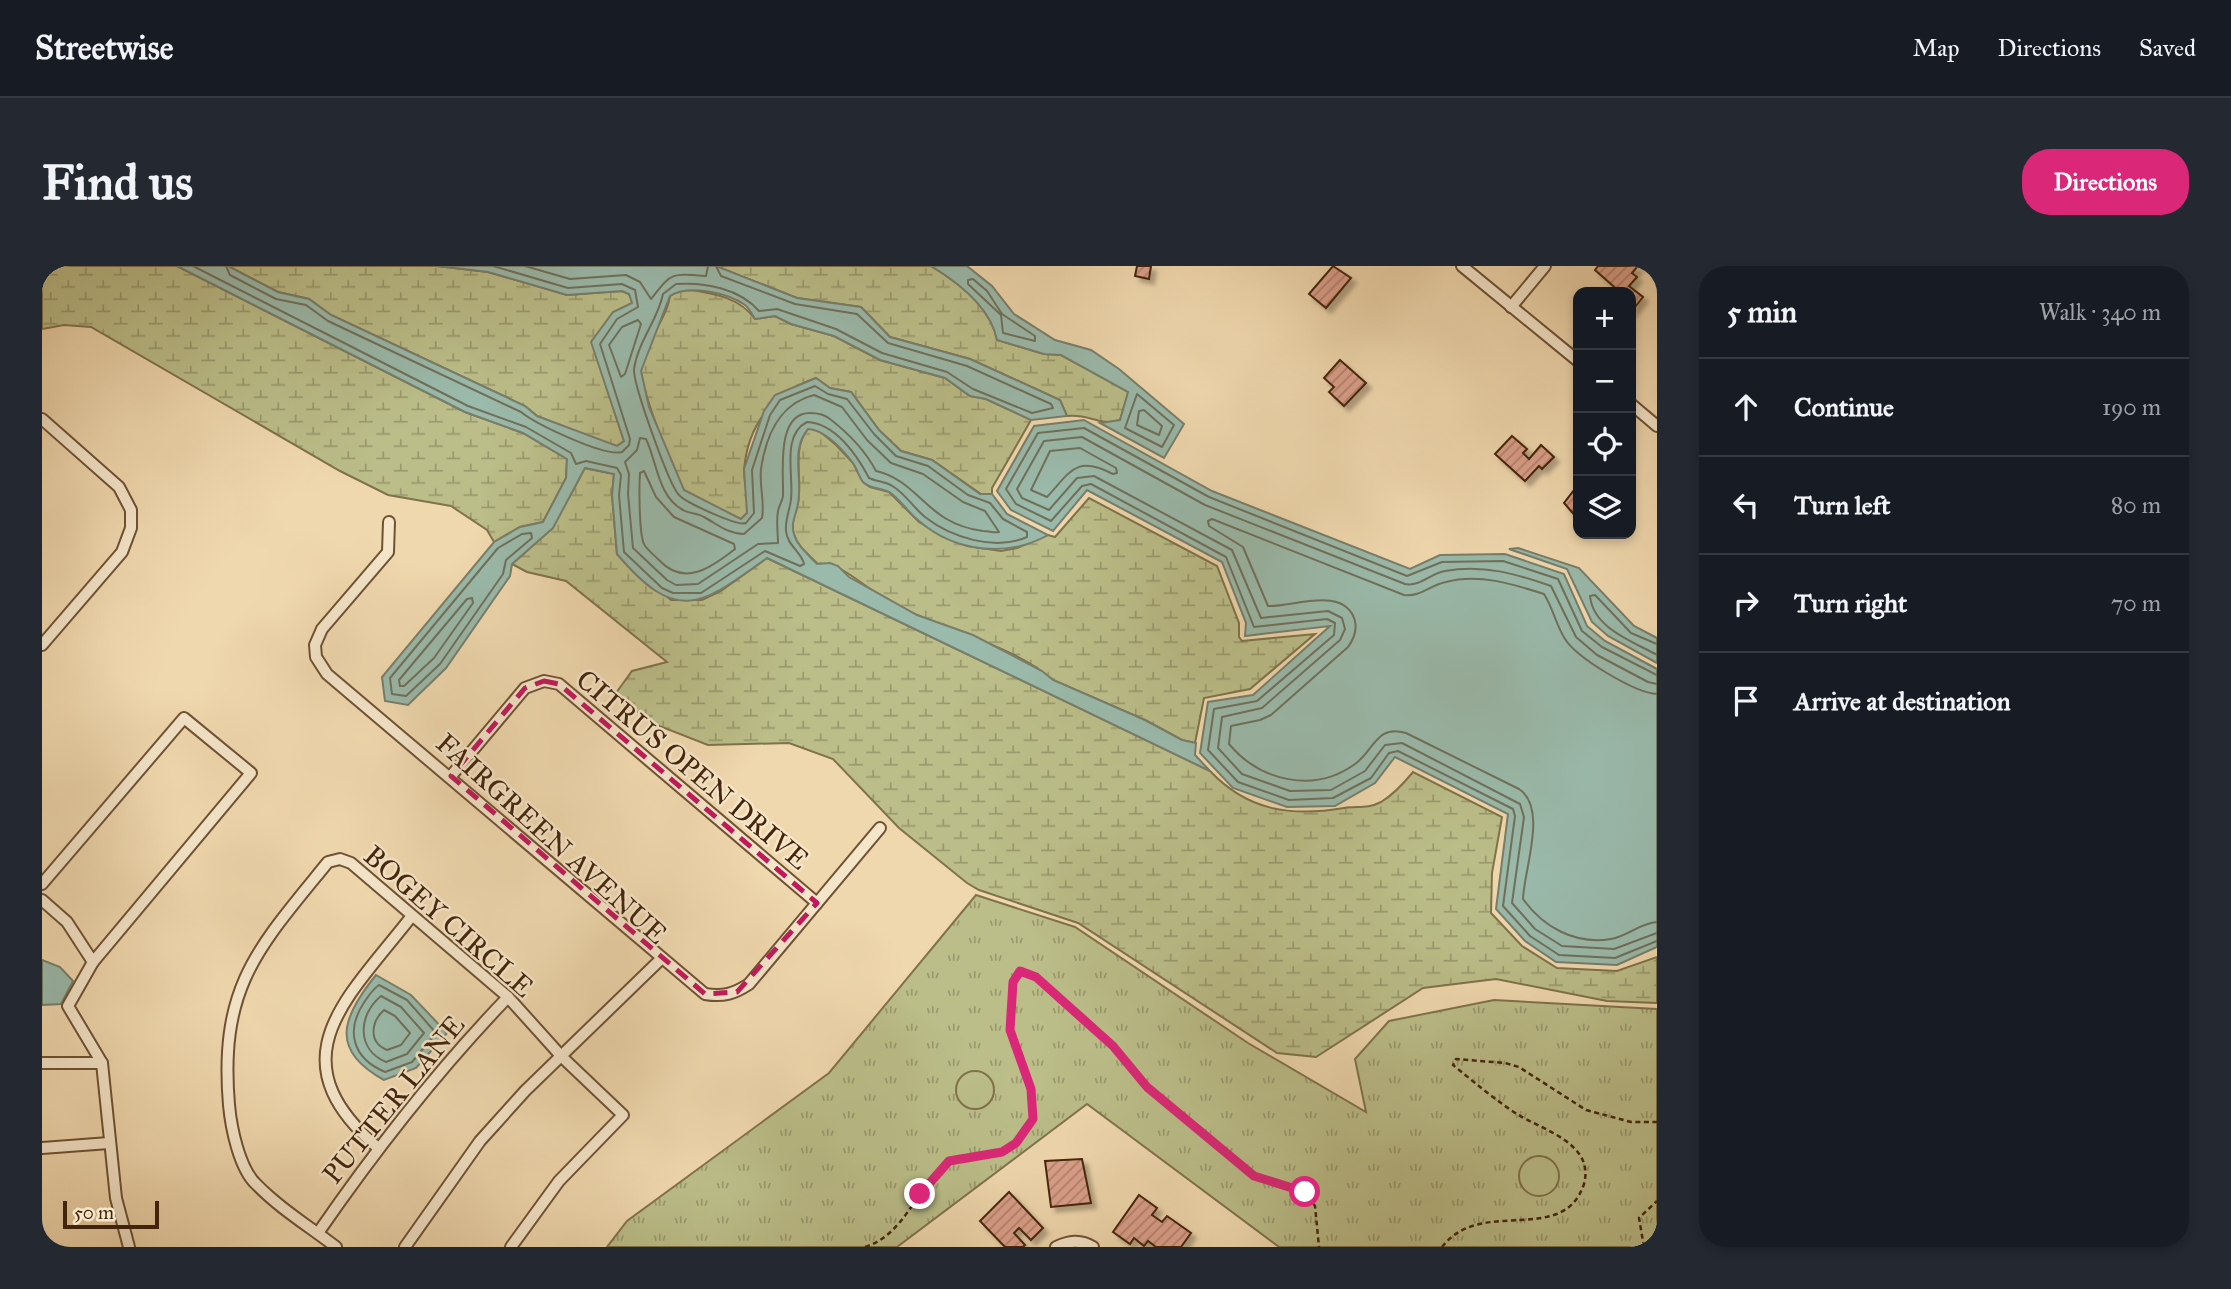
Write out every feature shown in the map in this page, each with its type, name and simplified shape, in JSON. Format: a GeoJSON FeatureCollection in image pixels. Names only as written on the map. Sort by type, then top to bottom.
{"type":"FeatureCollection","features":[{"type":"Feature","properties":{"kind":"street"},"geometry":{"type":"LineString","coordinates":[[1462,266],[1573,356]]}},
{"type":"Feature","properties":{"kind":"street"},"geometry":{"type":"LineString","coordinates":[[1511,307],[1545,266]]}},
{"type":"Feature","properties":{"kind":"street"},"geometry":{"type":"LineString","coordinates":[[1636,408],[1657,426]]}},
{"type":"Feature","properties":{"kind":"street"},"geometry":{"type":"LineString","coordinates":[[42,419],[119,487],[131,510],[131,528],[122,552],[42,645]]}},
{"type":"Feature","properties":{"kind":"street","name":"FAIRGREEN AVENUE"},"geometry":{"type":"LineString","coordinates":[[389,522],[387,552],[322,629],[315,645],[316,657],[327,674],[451,776],[661,959],[525,1091],[480,1141],[405,1247]]}},
{"type":"Feature","properties":{"kind":"street","name":"CITRUS OPEN DRIVE"},"geometry":{"type":"LineString","coordinates":[[451,776],[525,688],[544,681],[559,684],[817,903]]}},
{"type":"Feature","properties":{"kind":"street"},"geometry":{"type":"LineString","coordinates":[[42,884],[184,718],[251,773],[93,961],[68,1006],[102,1063],[116,1198],[129,1247]]}},
{"type":"Feature","properties":{"kind":"street","name":"CITRUS OPEN DRIVE"},"geometry":{"type":"LineString","coordinates":[[661,959],[705,994],[719,996],[737,992],[749,984],[880,828]]}},
{"type":"Feature","properties":{"kind":"street","name":"BOGEY CIRCLE"},"geometry":{"type":"LineString","coordinates":[[336,1247],[254,1183],[232,1130],[226,1069],[231,1017],[244,977],[261,946],[328,862],[340,859],[351,863],[411,918],[508,997],[562,1057],[623,1115],[559,1181],[511,1247]]}},
{"type":"Feature","properties":{"kind":"street"},"geometry":{"type":"LineString","coordinates":[[42,900],[67,922],[93,961]]}},
{"type":"Feature","properties":{"kind":"street"},"geometry":{"type":"LineString","coordinates":[[377,1147],[352,1126],[331,1094],[325,1066],[327,1038],[342,1005],[411,918]]}},
{"type":"Feature","properties":{"kind":"street","name":"PUTTER LANE"},"geometry":{"type":"LineString","coordinates":[[318,1233],[377,1147],[448,1060],[508,997]]}},
{"type":"Feature","properties":{"kind":"street"},"geometry":{"type":"LineString","coordinates":[[42,1063],[102,1063]]}},
{"type":"Feature","properties":{"kind":"street"},"geometry":{"type":"LineString","coordinates":[[42,1148],[109,1143]]}},
{"type":"Feature","properties":{"kind":"street"},"geometry":{"type":"LineString","coordinates":[[1056,1247],[1069,1241],[1086,1242],[1093,1247]]}},
{"type":"Feature","properties":{"kind":"path"},"geometry":{"type":"LineString","coordinates":[[864,1247],[877,1243],[893,1229],[943,1165],[966,1157],[1002,1152],[1016,1143],[1030,1126],[1034,1111],[1031,1089],[1010,1030],[1013,982],[1020,971],[1036,977],[1113,1046],[1147,1087],[1254,1176],[1305,1192],[1315,1206],[1319,1247]]}},
{"type":"Feature","properties":{"kind":"path"},"geometry":{"type":"LineString","coordinates":[[1560,1219],[1573,1206],[1586,1176],[1577,1152],[1560,1136],[1517,1114],[1453,1065],[1453,1062],[1461,1058],[1519,1067],[1586,1110],[1631,1122],[1657,1122]]}},
{"type":"Feature","properties":{"kind":"path"},"geometry":{"type":"LineString","coordinates":[[1644,1247],[1639,1218],[1657,1201]]}},
{"type":"Feature","properties":{"kind":"path"},"geometry":{"type":"LineString","coordinates":[[1442,1247],[1464,1227],[1487,1224],[1523,1227]]}},
{"type":"Feature","properties":{"kind":"highlighted area"},"geometry":{"type":"Polygon","coordinates":[[[544,681],[559,684],[817,903],[737,992],[705,994],[451,776],[525,688],[544,681]]]}},
{"type":"Feature","properties":{"kind":"green space"},"geometry":{"type":"Polygon","coordinates":[[[42,266],[177,266],[465,412],[523,433],[567,459],[566,478],[543,522],[520,527],[494,542],[487,530],[451,506],[388,495],[340,471],[91,327],[64,325],[42,329],[42,266]]]}},
{"type":"Feature","properties":{"kind":"green space"},"geometry":{"type":"Polygon","coordinates":[[[228,266],[437,266],[488,272],[567,295],[622,291],[629,294],[633,303],[623,310],[607,389],[624,441],[617,446],[607,444],[537,416],[525,406],[331,315],[309,299],[278,292],[228,266]]]}},
{"type":"Feature","properties":{"kind":"green space"},"geometry":{"type":"Polygon","coordinates":[[[716,266],[931,266],[963,288],[981,307],[994,328],[997,340],[1044,354],[1061,355],[1129,391],[1120,420],[1106,422],[1082,416],[1067,416],[1060,400],[970,359],[890,337],[861,307],[797,298],[716,266]]]}},
{"type":"Feature","properties":{"kind":"green space"},"geometry":{"type":"Polygon","coordinates":[[[692,290],[719,295],[735,302],[755,319],[775,316],[791,324],[834,336],[880,360],[945,378],[970,396],[986,399],[1031,420],[992,488],[992,494],[981,494],[932,460],[901,451],[879,430],[851,392],[830,388],[816,378],[801,384],[776,401],[757,424],[744,470],[747,513],[741,519],[701,503],[683,490],[666,452],[642,381],[645,352],[664,315],[670,296],[678,291],[692,290]]]}},
{"type":"Feature","properties":{"kind":"green space"},"geometry":{"type":"Polygon","coordinates":[[[808,428],[817,429],[836,445],[853,463],[863,482],[870,487],[889,492],[919,522],[967,546],[1001,551],[1017,548],[1048,535],[1055,537],[1089,498],[1217,566],[1239,623],[1239,637],[1242,641],[1315,634],[1250,689],[1204,698],[1195,743],[1182,740],[1145,720],[1053,680],[1022,659],[911,612],[840,569],[818,564],[801,546],[793,530],[799,493],[800,446],[808,428]]]}},
{"type":"Feature","properties":{"kind":"green space"},"geometry":{"type":"Polygon","coordinates":[[[584,468],[614,474],[612,495],[617,554],[671,600],[702,600],[721,591],[767,558],[1210,771],[1240,795],[1271,808],[1306,812],[1372,806],[1390,796],[1413,772],[1502,817],[1492,873],[1491,913],[1522,946],[1557,968],[1617,971],[1657,957],[1657,1003],[1607,1001],[1496,979],[1423,988],[1316,1057],[1277,1053],[1078,923],[979,890],[967,883],[899,828],[833,759],[789,743],[708,745],[649,722],[616,693],[632,671],[667,662],[566,581],[527,572],[512,564],[534,544],[554,520],[584,468]]]}},
{"type":"Feature","properties":{"kind":"green space"},"geometry":{"type":"Polygon","coordinates":[[[976,895],[1075,927],[1248,1043],[1366,1112],[1355,1059],[1389,1021],[1494,1000],[1657,1009],[1657,1247],[1279,1247],[1087,1104],[897,1247],[607,1247],[627,1221],[829,1073],[976,895]]]}},
{"type":"Feature","properties":{"kind":"green space"},"geometry":{"type":"Polygon","coordinates":[[[975,1071],[988,1077],[994,1090],[988,1103],[975,1109],[962,1103],[956,1090],[962,1077],[975,1071]]]}},
{"type":"Feature","properties":{"kind":"green space"},"geometry":{"type":"Polygon","coordinates":[[[1539,1156],[1553,1162],[1559,1176],[1553,1190],[1539,1196],[1525,1190],[1519,1176],[1525,1162],[1539,1156]]]}},
{"type":"Feature","properties":{"kind":"water"},"geometry":{"type":"Polygon","coordinates":[[[177,266],[228,266],[278,292],[309,299],[331,315],[525,406],[537,416],[617,446],[624,441],[591,342],[613,312],[632,303],[629,294],[622,291],[567,295],[488,272],[437,266],[716,266],[797,298],[861,307],[890,337],[970,359],[1060,400],[1067,416],[1031,420],[986,399],[970,396],[945,378],[880,360],[834,336],[791,324],[775,316],[755,319],[746,306],[738,301],[697,290],[678,292],[670,296],[641,371],[649,407],[684,490],[741,519],[747,513],[744,469],[764,411],[775,395],[816,378],[830,388],[851,392],[879,430],[901,451],[932,460],[980,494],[992,494],[1007,514],[1048,535],[1016,547],[999,549],[949,540],[919,521],[889,492],[866,485],[853,463],[839,447],[821,433],[808,429],[798,455],[799,493],[793,526],[800,546],[807,554],[817,564],[830,563],[838,566],[849,577],[917,615],[973,635],[1042,671],[1053,680],[1145,720],[1182,740],[1196,743],[1195,755],[1210,771],[767,558],[707,596],[690,601],[674,599],[657,592],[638,577],[617,554],[612,495],[614,474],[585,468],[553,528],[512,564],[510,576],[446,668],[408,705],[385,701],[382,677],[494,542],[520,527],[543,522],[566,478],[567,459],[523,433],[465,412],[177,266]]]}},
{"type":"Feature","properties":{"kind":"water"},"geometry":{"type":"Polygon","coordinates":[[[931,266],[967,266],[992,286],[1014,314],[1055,340],[1091,350],[1119,369],[1184,424],[1164,458],[1100,423],[1120,420],[1128,392],[1061,355],[1044,354],[997,340],[994,328],[981,307],[963,288],[931,266]]]}},
{"type":"Feature","properties":{"kind":"water"},"geometry":{"type":"Polygon","coordinates":[[[1084,420],[1212,491],[1410,569],[1440,555],[1505,554],[1564,574],[1587,626],[1605,641],[1657,669],[1657,947],[1617,965],[1556,962],[1525,941],[1496,909],[1508,814],[1395,757],[1375,783],[1335,806],[1287,807],[1233,788],[1200,753],[1208,702],[1253,695],[1330,626],[1245,636],[1246,623],[1222,562],[1087,490],[1053,531],[1011,510],[997,491],[1034,426],[1084,420]]]}},
{"type":"Feature","properties":{"kind":"water"},"geometry":{"type":"Polygon","coordinates":[[[1518,548],[1579,568],[1634,626],[1657,638],[1657,663],[1608,636],[1592,622],[1567,569],[1509,549],[1518,548]]]}},
{"type":"Feature","properties":{"kind":"water"},"geometry":{"type":"Polygon","coordinates":[[[42,960],[60,967],[73,981],[61,1004],[42,1005],[42,960]]]}},
{"type":"Feature","properties":{"kind":"water"},"geometry":{"type":"Polygon","coordinates":[[[376,975],[411,995],[447,1033],[416,1068],[384,1080],[366,1069],[355,1057],[348,1045],[347,1032],[355,1005],[376,975]]]}},
{"type":"Feature","properties":{"kind":"building"},"geometry":{"type":"Polygon","coordinates":[[[1137,266],[1151,266],[1149,279],[1135,276],[1137,266]]]}},
{"type":"Feature","properties":{"kind":"building"},"geometry":{"type":"Polygon","coordinates":[[[1333,266],[1351,278],[1326,308],[1309,294],[1333,266]]]}},
{"type":"Feature","properties":{"kind":"building"},"geometry":{"type":"Polygon","coordinates":[[[1598,266],[1638,266],[1632,273],[1637,277],[1630,287],[1614,287],[1595,270],[1598,266]]]}},
{"type":"Feature","properties":{"kind":"building"},"geometry":{"type":"Polygon","coordinates":[[[1636,292],[1643,297],[1636,306],[1636,292]]]}},
{"type":"Feature","properties":{"kind":"building"},"geometry":{"type":"Polygon","coordinates":[[[1340,360],[1366,383],[1344,406],[1329,392],[1334,387],[1324,378],[1340,360]]]}},
{"type":"Feature","properties":{"kind":"building"},"geometry":{"type":"Polygon","coordinates":[[[1512,436],[1527,449],[1523,453],[1529,459],[1541,445],[1554,457],[1542,469],[1539,466],[1525,481],[1495,454],[1512,436]]]}},
{"type":"Feature","properties":{"kind":"building"},"geometry":{"type":"Polygon","coordinates":[[[1573,491],[1573,513],[1564,503],[1573,491]]]}},
{"type":"Feature","properties":{"kind":"building"},"geometry":{"type":"Polygon","coordinates":[[[1082,1159],[1091,1203],[1051,1207],[1045,1161],[1082,1159]]]}},
{"type":"Feature","properties":{"kind":"building"},"geometry":{"type":"Polygon","coordinates":[[[1009,1192],[1043,1228],[1031,1240],[1019,1228],[1014,1233],[1025,1245],[1023,1247],[1005,1247],[980,1221],[1009,1192]]]}},
{"type":"Feature","properties":{"kind":"building"},"geometry":{"type":"Polygon","coordinates":[[[1139,1195],[1157,1208],[1152,1215],[1162,1222],[1167,1216],[1191,1233],[1181,1247],[1156,1247],[1148,1241],[1144,1246],[1134,1238],[1130,1244],[1113,1232],[1139,1195]]]}},
{"type":"Feature","properties":{"kind":"route"},"geometry":{"type":"LineString","coordinates":[[920,1194],[933,1175],[949,1161],[1002,1152],[1016,1143],[1030,1126],[1033,1119],[1031,1089],[1010,1030],[1013,982],[1020,971],[1036,977],[1113,1046],[1147,1087],[1254,1176],[1264,1181],[1301,1188],[1305,1192]]}}]}
